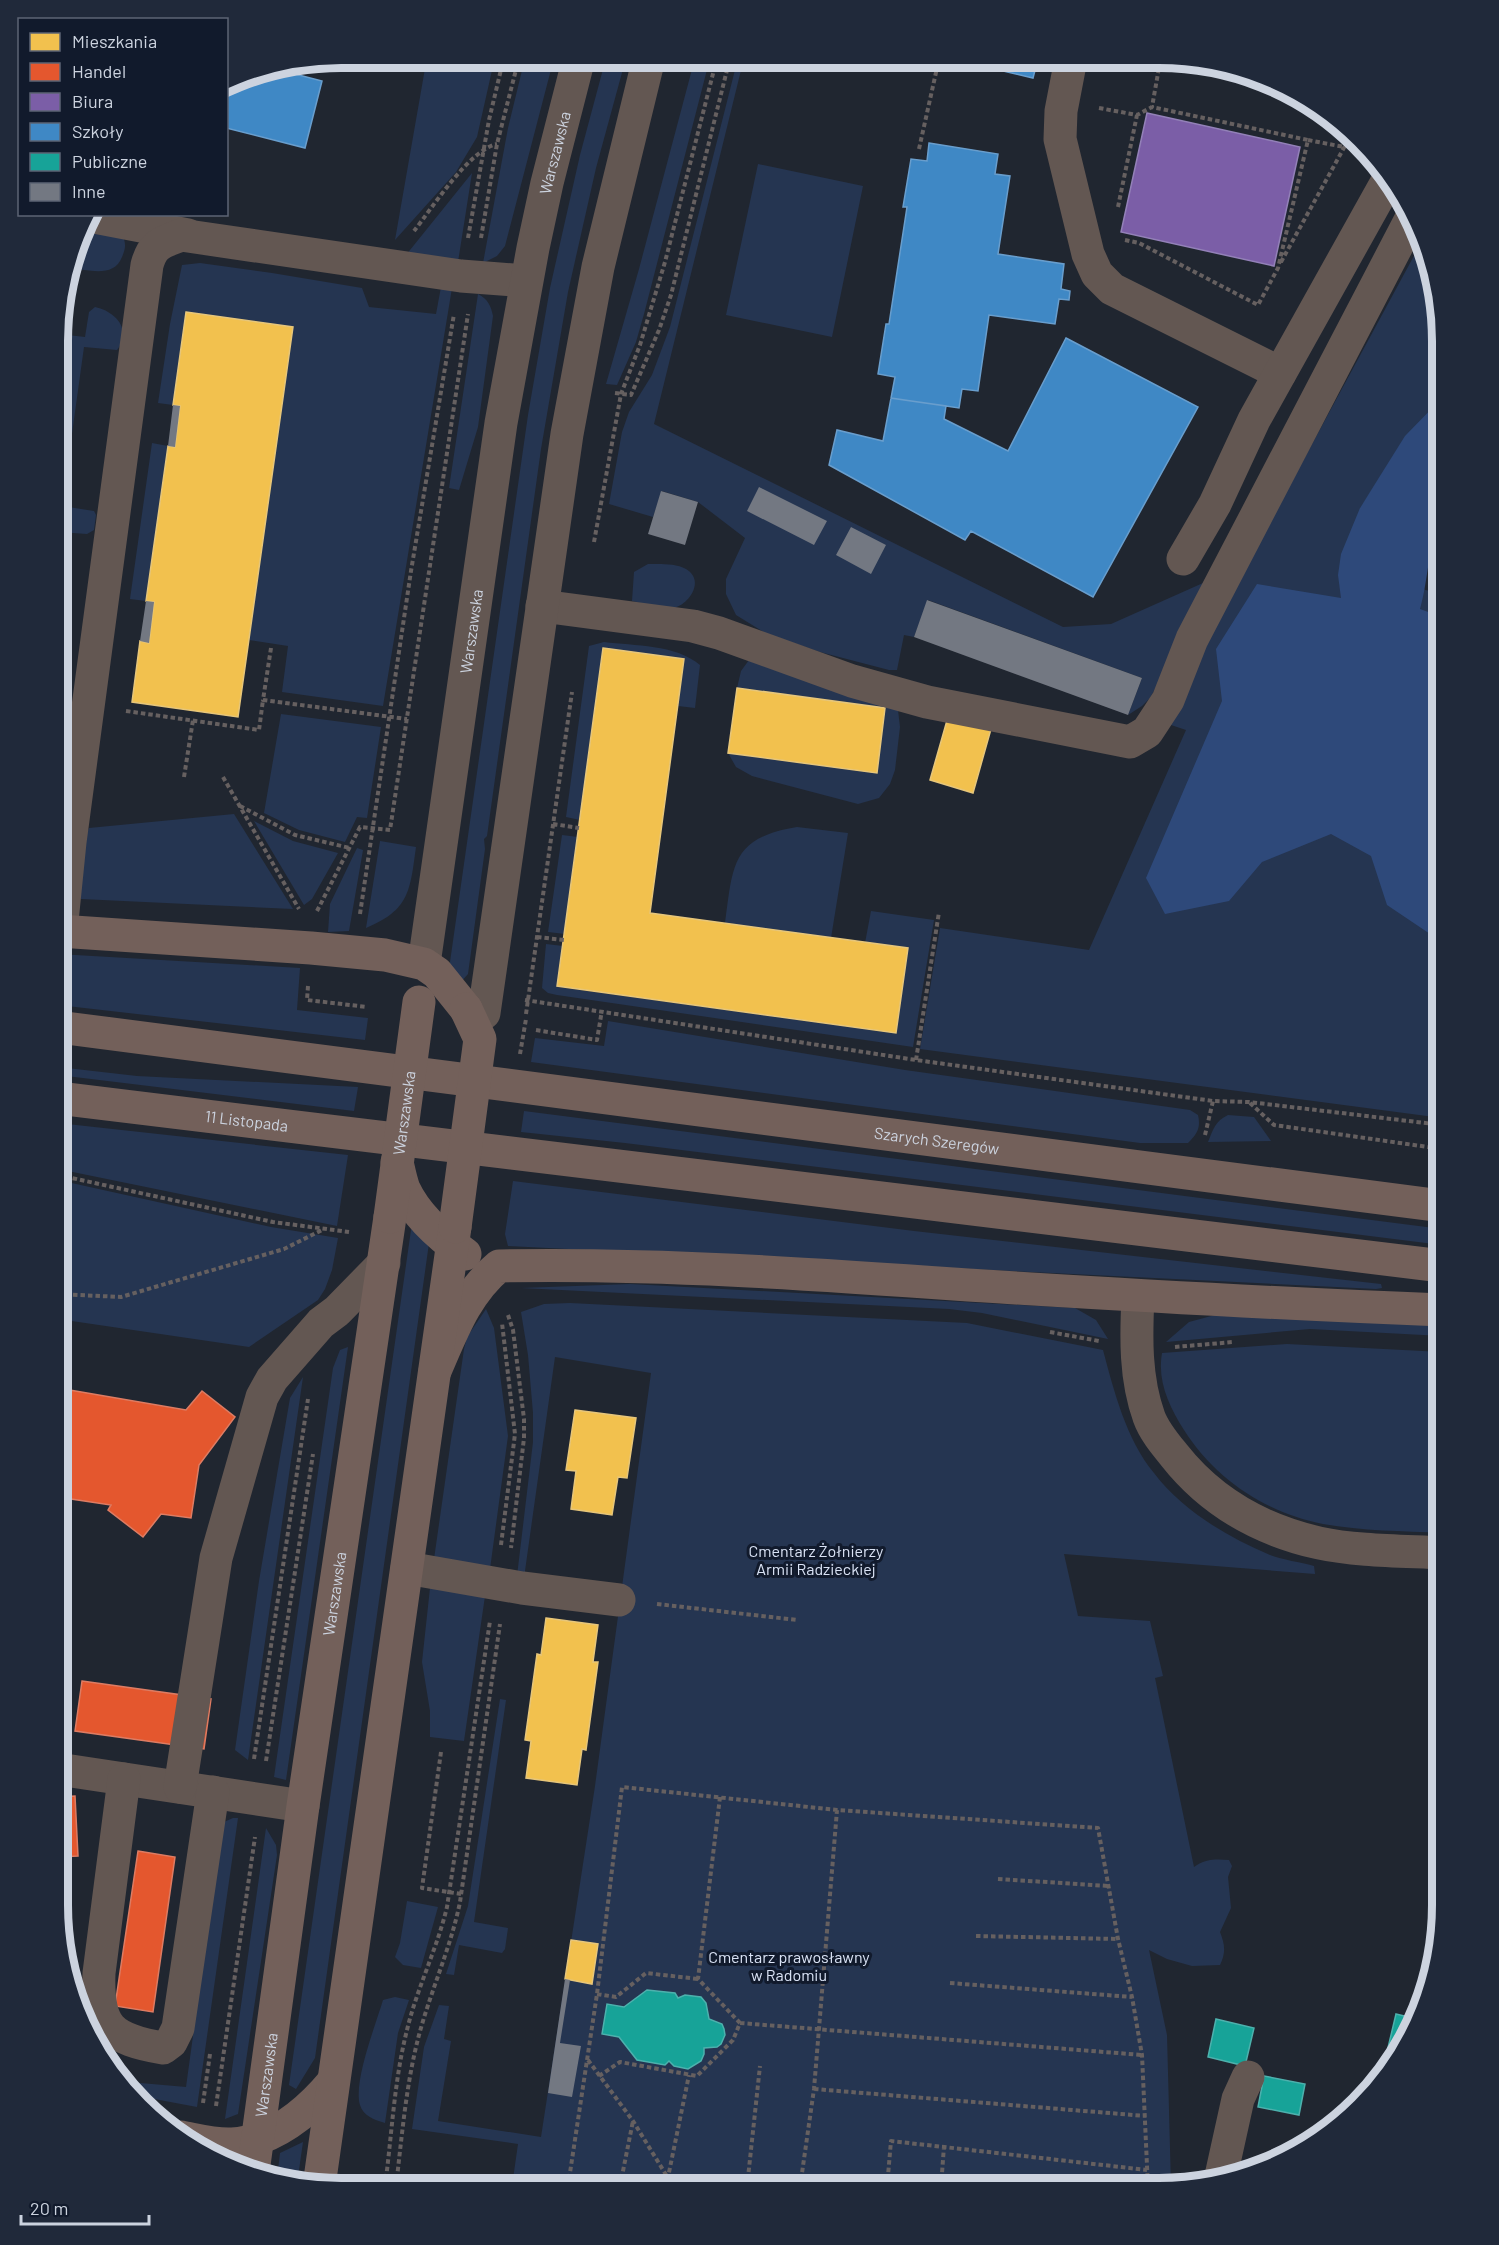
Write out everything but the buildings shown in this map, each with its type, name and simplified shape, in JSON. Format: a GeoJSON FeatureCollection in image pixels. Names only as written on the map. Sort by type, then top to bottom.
{"type":"FeatureCollection","features":[{"type":"Feature","properties":{"kind":"main road"},"geometry":{"type":"LineString","coordinates":[[68,932],[359,951],[424,964],[437,973],[477,1020],[446,1232],[435,1371],[320,2177]]}},
{"type":"Feature","properties":{"kind":"main road","name":"Warszawska"},"geometry":{"type":"LineString","coordinates":[[254,2163],[303,1806],[384,1263],[424,964]]}},
{"type":"Feature","properties":{"kind":"main road","name":"Szarych Szeregów"},"geometry":{"type":"LineString","coordinates":[[68,1028],[1432,1205]]}},
{"type":"Feature","properties":{"kind":"main road","name":"11 Listopada"},"geometry":{"type":"LineString","coordinates":[[68,1099],[1432,1265]]}},
{"type":"Feature","properties":{"kind":"main road"},"geometry":{"type":"LineString","coordinates":[[397,1162],[404,1188],[416,1208],[446,1232],[465,1255],[499,1266],[692,1270],[862,1278],[1138,1296],[1432,1310]]}},
{"type":"Feature","properties":{"kind":"main road"},"geometry":{"type":"LineString","coordinates":[[435,1371],[458,1318],[471,1295],[499,1266]]}},
{"type":"Feature","properties":{"kind":"main road"},"geometry":{"type":"LineString","coordinates":[[203,2141],[232,2144],[257,2139],[302,2114],[333,2082]]}},
{"type":"Feature","properties":{"kind":"street","name":"Warszawska"},"geometry":{"type":"LineString","coordinates":[[424,964],[501,423],[526,282],[547,183],[576,68]]}},
{"type":"Feature","properties":{"kind":"street"},"geometry":{"type":"LineString","coordinates":[[477,1020],[584,335],[617,186],[646,68]]}},
{"type":"Feature","properties":{"kind":"street"},"geometry":{"type":"LineString","coordinates":[[1069,68],[1060,124],[1060,139],[1088,254],[1096,274],[1112,289],[1280,373]]}},
{"type":"Feature","properties":{"kind":"street"},"geometry":{"type":"LineString","coordinates":[[1183,559],[1215,504],[1254,420],[1384,187]]}},
{"type":"Feature","properties":{"kind":"street"},"geometry":{"type":"LineString","coordinates":[[97,218],[190,236]]}},
{"type":"Feature","properties":{"kind":"street"},"geometry":{"type":"LineString","coordinates":[[542,606],[693,626],[719,633],[852,681],[927,702],[1130,742],[1148,732],[1167,700],[1192,639],[1407,228]]}},
{"type":"Feature","properties":{"kind":"street"},"geometry":{"type":"LineString","coordinates":[[68,858],[147,265],[151,252],[165,240],[181,235],[467,276],[526,282]]}},
{"type":"Feature","properties":{"kind":"street"},"geometry":{"type":"LineString","coordinates":[[180,1787],[216,1558],[262,1397],[273,1379],[321,1323],[337,1311],[384,1263]]}},
{"type":"Feature","properties":{"kind":"street"},"geometry":{"type":"LineString","coordinates":[[1138,1296],[1137,1364],[1149,1419],[1187,1472],[1208,1491],[1232,1509],[1268,1527],[1303,1539],[1338,1545],[1432,1553]]}},
{"type":"Feature","properties":{"kind":"street"},"geometry":{"type":"LineString","coordinates":[[406,1568],[619,1600]]}},
{"type":"Feature","properties":{"kind":"street"},"geometry":{"type":"LineString","coordinates":[[68,1771],[303,1806]]}},
{"type":"Feature","properties":{"kind":"street"},"geometry":{"type":"LineString","coordinates":[[124,1779],[100,1961],[98,1996],[101,2015],[116,2034],[137,2044],[163,2048],[171,2042],[178,2028],[213,1792]]}},
{"type":"Feature","properties":{"kind":"street"},"geometry":{"type":"LineString","coordinates":[[1222,2170],[1238,2099],[1248,2077]]}},
{"type":"Feature","properties":{"kind":"path"},"geometry":{"type":"LineString","coordinates":[[314,918],[360,827],[390,830],[484,148],[502,68]]}},
{"type":"Feature","properties":{"kind":"path"},"geometry":{"type":"LineString","coordinates":[[360,916],[410,582],[467,276],[516,68]]}},
{"type":"Feature","properties":{"kind":"path"},"geometry":{"type":"LineString","coordinates":[[593,546],[621,394],[640,345],[665,262],[714,68]]}},
{"type":"Feature","properties":{"kind":"path"},"geometry":{"type":"LineString","coordinates":[[611,393],[631,394],[665,313],[727,68]]}},
{"type":"Feature","properties":{"kind":"path"},"geometry":{"type":"LineString","coordinates":[[919,149],[937,68]]}},
{"type":"Feature","properties":{"kind":"path"},"geometry":{"type":"LineString","coordinates":[[1152,107],[1159,68]]}},
{"type":"Feature","properties":{"kind":"path"},"geometry":{"type":"LineString","coordinates":[[1063,102],[1137,115],[1152,107],[1344,147]]}},
{"type":"Feature","properties":{"kind":"path"},"geometry":{"type":"LineString","coordinates":[[1116,214],[1137,115]]}},
{"type":"Feature","properties":{"kind":"path"},"geometry":{"type":"LineString","coordinates":[[1278,268],[1308,140]]}},
{"type":"Feature","properties":{"kind":"path"},"geometry":{"type":"LineString","coordinates":[[1121,238],[1139,243],[1258,305],[1347,142]]}},
{"type":"Feature","properties":{"kind":"path"},"geometry":{"type":"LineString","coordinates":[[413,232],[474,155],[484,148],[497,144]]}},
{"type":"Feature","properties":{"kind":"path"},"geometry":{"type":"LineString","coordinates":[[125,700],[124,711],[259,730],[271,648]]}},
{"type":"Feature","properties":{"kind":"path"},"geometry":{"type":"LineString","coordinates":[[526,1019],[574,682]]}},
{"type":"Feature","properties":{"kind":"path"},"geometry":{"type":"LineString","coordinates":[[263,700],[407,719]]}},
{"type":"Feature","properties":{"kind":"path"},"geometry":{"type":"LineString","coordinates":[[184,777],[193,720]]}},
{"type":"Feature","properties":{"kind":"path"},"geometry":{"type":"LineString","coordinates":[[223,777],[304,917]]}},
{"type":"Feature","properties":{"kind":"path"},"geometry":{"type":"LineString","coordinates":[[239,806],[295,835],[350,848]]}},
{"type":"Feature","properties":{"kind":"path"},"geometry":{"type":"LineString","coordinates":[[548,824],[579,828]]}},
{"type":"Feature","properties":{"kind":"path"},"geometry":{"type":"LineString","coordinates":[[916,1060],[939,912]]}},
{"type":"Feature","properties":{"kind":"path"},"geometry":{"type":"LineString","coordinates":[[532,936],[564,940]]}},
{"type":"Feature","properties":{"kind":"path"},"geometry":{"type":"LineString","coordinates":[[517,998],[916,1060],[1213,1101],[1249,1102],[1432,1124]]}},
{"type":"Feature","properties":{"kind":"path"},"geometry":{"type":"LineString","coordinates":[[306,1000],[367,1007]]}},
{"type":"Feature","properties":{"kind":"path"},"geometry":{"type":"LineString","coordinates":[[536,1030],[597,1040],[602,1010]]}},
{"type":"Feature","properties":{"kind":"path"},"geometry":{"type":"LineString","coordinates":[[1249,1102],[1274,1125],[1432,1148]]}},
{"type":"Feature","properties":{"kind":"path"},"geometry":{"type":"LineString","coordinates":[[68,1177],[273,1222],[353,1233]]}},
{"type":"Feature","properties":{"kind":"path"},"geometry":{"type":"LineString","coordinates":[[344,1242],[350,1222]]}},
{"type":"Feature","properties":{"kind":"path"},"geometry":{"type":"LineString","coordinates":[[68,1294],[121,1297],[284,1249],[325,1229]]}},
{"type":"Feature","properties":{"kind":"path"},"geometry":{"type":"LineString","coordinates":[[386,2178],[402,2052],[420,1988],[443,1926],[450,1892],[501,1583],[524,1438],[524,1419],[513,1330],[504,1312],[515,1434],[501,1583],[457,1918],[431,1991],[412,2062],[397,2178]]}},
{"type":"Feature","properties":{"kind":"path"},"geometry":{"type":"LineString","coordinates":[[248,1797],[310,1389]]}},
{"type":"Feature","properties":{"kind":"path"},"geometry":{"type":"LineString","coordinates":[[619,1600],[797,1620]]}},
{"type":"Feature","properties":{"kind":"path"},"geometry":{"type":"LineString","coordinates":[[441,1752],[422,1888],[461,1894]]}},
{"type":"Feature","properties":{"kind":"path"},"geometry":{"type":"LineString","coordinates":[[569,2178],[597,1995],[622,1787],[837,1810],[1098,1828],[1142,2055],[1147,2178]]}},
{"type":"Feature","properties":{"kind":"path"},"geometry":{"type":"LineString","coordinates":[[698,1979],[720,1797]]}},
{"type":"Feature","properties":{"kind":"path"},"geometry":{"type":"LineString","coordinates":[[801,2178],[814,2088],[837,1810]]}},
{"type":"Feature","properties":{"kind":"path"},"geometry":{"type":"LineString","coordinates":[[998,1879],[1109,1886]]}},
{"type":"Feature","properties":{"kind":"path"},"geometry":{"type":"LineString","coordinates":[[975,1936],[1118,1939]]}},
{"type":"Feature","properties":{"kind":"path"},"geometry":{"type":"LineString","coordinates":[[597,1995],[616,1997],[646,1973],[698,1979],[740,2023],[817,2031],[1142,2055]]}},
{"type":"Feature","properties":{"kind":"path"},"geometry":{"type":"LineString","coordinates":[[950,1983],[1132,1997]]}},
{"type":"Feature","properties":{"kind":"path"},"geometry":{"type":"LineString","coordinates":[[600,2076],[620,2062],[697,2076],[733,2040],[740,2023]]}},
{"type":"Feature","properties":{"kind":"path"},"geometry":{"type":"LineString","coordinates":[[190,2133],[212,2044]]}},
{"type":"Feature","properties":{"kind":"path"},"geometry":{"type":"LineString","coordinates":[[588,2061],[633,2121],[668,2178]]}},
{"type":"Feature","properties":{"kind":"path"},"geometry":{"type":"LineString","coordinates":[[748,2178],[760,2066]]}},
{"type":"Feature","properties":{"kind":"path"},"geometry":{"type":"LineString","coordinates":[[668,2178],[689,2075]]}},
{"type":"Feature","properties":{"kind":"path"},"geometry":{"type":"LineString","coordinates":[[814,2088],[1146,2116]]}},
{"type":"Feature","properties":{"kind":"path"},"geometry":{"type":"LineString","coordinates":[[622,2178],[633,2121]]}},
{"type":"Feature","properties":{"kind":"path"},"geometry":{"type":"LineString","coordinates":[[888,2178],[891,2141],[1147,2170]]}},
{"type":"Feature","properties":{"kind":"path"},"geometry":{"type":"LineString","coordinates":[[942,2178],[944,2146]]}},
{"type":"Feature","properties":{"kind":"green space"},"geometry":{"type":"Polygon","coordinates":[[[425,68],[493,68],[477,137],[456,172],[395,240],[425,68]]]}},
{"type":"Feature","properties":{"kind":"green space"},"geometry":{"type":"Polygon","coordinates":[[[523,68],[551,68],[505,246],[497,256],[483,263],[508,128],[523,68]]]}},
{"type":"Feature","properties":{"kind":"green space"},"geometry":{"type":"Polygon","coordinates":[[[603,68],[623,68],[596,168],[568,292],[541,449],[487,836],[484,839],[485,849],[468,974],[460,983],[448,976],[528,415],[550,288],[580,155],[603,68]]]}},
{"type":"Feature","properties":{"kind":"green space"},"geometry":{"type":"Polygon","coordinates":[[[692,68],[707,68],[636,342],[617,385],[606,384],[692,68]]]}},
{"type":"Feature","properties":{"kind":"green space"},"geometry":{"type":"Polygon","coordinates":[[[735,68],[742,68],[654,424],[1063,627],[1111,624],[1203,583],[1245,507],[1272,518],[1416,251],[1426,287],[1431,322],[1432,411],[1380,478],[1360,508],[1425,590],[1432,591],[1432,1117],[920,1049],[940,928],[1089,950],[1186,730],[1165,723],[1201,606],[1150,698],[1128,715],[1142,678],[928,600],[914,637],[904,635],[897,670],[889,670],[820,652],[767,634],[736,615],[726,594],[726,579],[745,538],[698,502],[662,491],[653,517],[609,504],[622,432],[629,412],[652,375],[670,327],[735,68]]]}},
{"type":"Feature","properties":{"kind":"green space"},"geometry":{"type":"Polygon","coordinates":[[[758,164],[863,186],[832,337],[726,315],[758,164]]]}},
{"type":"Feature","properties":{"kind":"green space"},"geometry":{"type":"Polygon","coordinates":[[[472,173],[458,262],[406,255],[472,173]]]}},
{"type":"Feature","properties":{"kind":"green space"},"geometry":{"type":"Polygon","coordinates":[[[92,227],[124,239],[123,255],[118,264],[107,270],[77,269],[92,227]]]}},
{"type":"Feature","properties":{"kind":"green space"},"geometry":{"type":"Polygon","coordinates":[[[200,263],[362,288],[369,307],[436,314],[441,287],[452,288],[383,706],[282,692],[288,646],[249,640],[293,327],[173,405],[158,403],[182,265],[200,263]]]}},
{"type":"Feature","properties":{"kind":"green space"},"geometry":{"type":"Polygon","coordinates":[[[478,294],[488,303],[493,316],[478,427],[459,490],[449,488],[478,294]]]}},
{"type":"Feature","properties":{"kind":"green space"},"geometry":{"type":"Polygon","coordinates":[[[95,307],[115,317],[123,335],[117,350],[84,347],[68,463],[68,335],[85,337],[89,312],[95,307]]]}},
{"type":"Feature","properties":{"kind":"green space"},"geometry":{"type":"Polygon","coordinates":[[[152,443],[168,446],[146,601],[130,599],[152,443]]]}},
{"type":"Feature","properties":{"kind":"green space"},"geometry":{"type":"Polygon","coordinates":[[[68,507],[94,511],[96,515],[94,530],[87,534],[68,533],[68,507]]]}},
{"type":"Feature","properties":{"kind":"green space"},"geometry":{"type":"Polygon","coordinates":[[[648,564],[672,565],[686,569],[692,574],[695,585],[690,597],[674,608],[632,601],[634,572],[648,564]]]}},
{"type":"Feature","properties":{"kind":"green space"},"geometry":{"type":"Polygon","coordinates":[[[604,642],[667,650],[690,658],[700,665],[695,708],[678,706],[684,659],[603,648],[580,820],[566,817],[589,646],[604,642]]]}},
{"type":"Feature","properties":{"kind":"green space"},"geometry":{"type":"Polygon","coordinates":[[[749,660],[898,710],[900,727],[895,770],[890,784],[879,798],[858,804],[752,776],[736,767],[728,753],[737,688],[741,671],[749,660]]]}},
{"type":"Feature","properties":{"kind":"green space"},"geometry":{"type":"Polygon","coordinates":[[[281,714],[381,727],[367,818],[357,817],[345,842],[299,830],[264,813],[281,714]]]}},
{"type":"Feature","properties":{"kind":"green space"},"geometry":{"type":"Polygon","coordinates":[[[234,814],[293,909],[81,899],[79,893],[82,846],[89,828],[234,814]]]}},
{"type":"Feature","properties":{"kind":"green space"},"geometry":{"type":"Polygon","coordinates":[[[254,821],[293,841],[338,853],[312,899],[304,905],[254,821]]]}},
{"type":"Feature","properties":{"kind":"green space"},"geometry":{"type":"Polygon","coordinates":[[[797,827],[848,833],[831,938],[725,923],[730,885],[739,857],[759,838],[797,827]]]}},
{"type":"Feature","properties":{"kind":"green space"},"geometry":{"type":"Polygon","coordinates":[[[562,835],[578,837],[565,934],[548,932],[562,835]]]}},
{"type":"Feature","properties":{"kind":"green space"},"geometry":{"type":"Polygon","coordinates":[[[380,841],[416,847],[412,875],[400,906],[392,914],[366,928],[380,841]]]}},
{"type":"Feature","properties":{"kind":"green space"},"geometry":{"type":"Polygon","coordinates":[[[357,848],[363,850],[349,931],[328,932],[330,904],[357,848]]]}},
{"type":"Feature","properties":{"kind":"green space"},"geometry":{"type":"Polygon","coordinates":[[[871,911],[934,920],[913,1047],[557,995],[548,993],[542,988],[546,944],[563,946],[557,987],[896,1033],[908,949],[865,943],[871,911]]]}},
{"type":"Feature","properties":{"kind":"green space"},"geometry":{"type":"Polygon","coordinates":[[[68,955],[300,968],[297,1010],[368,1018],[365,1040],[68,1006],[68,955]]]}},
{"type":"Feature","properties":{"kind":"green space"},"geometry":{"type":"Polygon","coordinates":[[[608,1021],[905,1070],[1190,1110],[1198,1115],[1199,1127],[1188,1143],[1140,1143],[531,1062],[535,1038],[604,1046],[608,1021]]]}},
{"type":"Feature","properties":{"kind":"green space"},"geometry":{"type":"Polygon","coordinates":[[[68,1068],[137,1076],[358,1087],[354,1111],[68,1076],[68,1068]]]}},
{"type":"Feature","properties":{"kind":"green space"},"geometry":{"type":"Polygon","coordinates":[[[524,1111],[1432,1228],[1432,1244],[625,1143],[521,1132],[524,1111]]]}},
{"type":"Feature","properties":{"kind":"green space"},"geometry":{"type":"Polygon","coordinates":[[[1228,1115],[1254,1117],[1271,1141],[1208,1142],[1217,1123],[1228,1115]]]}},
{"type":"Feature","properties":{"kind":"green space"},"geometry":{"type":"Polygon","coordinates":[[[68,1124],[348,1155],[337,1226],[68,1171],[68,1124]]]}},
{"type":"Feature","properties":{"kind":"green space"},"geometry":{"type":"Polygon","coordinates":[[[513,1181],[914,1231],[1381,1284],[1382,1288],[508,1246],[505,1234],[513,1181]]]}},
{"type":"Feature","properties":{"kind":"green space"},"geometry":{"type":"Polygon","coordinates":[[[68,1182],[271,1227],[338,1238],[332,1270],[318,1300],[249,1347],[68,1320],[68,1182]]]}},
{"type":"Feature","properties":{"kind":"green space"},"geometry":{"type":"Polygon","coordinates":[[[412,1223],[430,1236],[315,2058],[296,2089],[289,2085],[412,1223]]]}},
{"type":"Feature","properties":{"kind":"green space"},"geometry":{"type":"Polygon","coordinates":[[[630,1284],[1075,1308],[1096,1320],[1108,1339],[982,1313],[949,1309],[521,1288],[630,1284]]]}},
{"type":"Feature","properties":{"kind":"green space"},"geometry":{"type":"Polygon","coordinates":[[[570,1303],[967,1323],[1103,1350],[1128,1430],[1144,1460],[1165,1486],[1206,1521],[1238,1540],[1275,1557],[1314,1566],[1315,1574],[1064,1554],[1078,1616],[1150,1621],[1163,1676],[1155,1678],[1194,1867],[1206,1861],[1219,1860],[1229,1860],[1232,1866],[1228,1877],[1231,1908],[1220,1932],[1224,1948],[1220,1965],[1192,1966],[1167,1959],[1149,1950],[1167,2035],[1171,2177],[513,2178],[518,2144],[412,2129],[424,2047],[439,2005],[449,2006],[444,2039],[451,2041],[438,2121],[541,2137],[595,1786],[651,1373],[555,1357],[524,1578],[517,1576],[533,1442],[528,1355],[521,1312],[544,1304],[570,1303]]]}},
{"type":"Feature","properties":{"kind":"green space"},"geometry":{"type":"Polygon","coordinates":[[[486,1309],[494,1328],[508,1436],[490,1569],[434,1559],[464,1349],[467,1337],[486,1309]]]}},
{"type":"Feature","properties":{"kind":"green space"},"geometry":{"type":"Polygon","coordinates":[[[1215,1315],[1432,1326],[1432,1335],[1310,1329],[1166,1342],[1189,1322],[1215,1315]]]}},
{"type":"Feature","properties":{"kind":"green space"},"geometry":{"type":"Polygon","coordinates":[[[1287,1344],[1432,1351],[1432,1532],[1323,1524],[1282,1512],[1244,1491],[1211,1464],[1184,1430],[1169,1402],[1163,1383],[1162,1353],[1287,1344]]]}},
{"type":"Feature","properties":{"kind":"green space"},"geometry":{"type":"Polygon","coordinates":[[[348,1347],[286,1780],[274,1777],[333,1368],[340,1350],[348,1347]]]}},
{"type":"Feature","properties":{"kind":"green space"},"geometry":{"type":"Polygon","coordinates":[[[303,1377],[248,1760],[235,1750],[259,1581],[290,1398],[303,1377]]]}},
{"type":"Feature","properties":{"kind":"green space"},"geometry":{"type":"Polygon","coordinates":[[[430,1588],[485,1596],[464,1741],[430,1737],[430,1711],[422,1662],[430,1588]]]}},
{"type":"Feature","properties":{"kind":"green space"},"geometry":{"type":"Polygon","coordinates":[[[500,1699],[506,1700],[474,1922],[508,1928],[505,1949],[502,1953],[459,1945],[454,1975],[446,1974],[468,1906],[500,1699]]]}},
{"type":"Feature","properties":{"kind":"green space"},"geometry":{"type":"Polygon","coordinates":[[[238,1818],[197,2107],[147,2098],[133,2082],[186,2087],[224,1822],[238,1818]]]}},
{"type":"Feature","properties":{"kind":"green space"},"geometry":{"type":"Polygon","coordinates":[[[266,1828],[276,1845],[277,1855],[238,2114],[225,2119],[266,1828]]]}},
{"type":"Feature","properties":{"kind":"green space"},"geometry":{"type":"Polygon","coordinates":[[[407,1901],[438,1907],[421,1968],[403,1965],[395,1957],[400,1943],[407,1901]]]}},
{"type":"Feature","properties":{"kind":"green space"},"geometry":{"type":"Polygon","coordinates":[[[395,1997],[409,2000],[398,2033],[385,2123],[370,2117],[362,2109],[359,2095],[360,2082],[366,2053],[383,2000],[395,1997]]]}},
{"type":"Feature","properties":{"kind":"green space"},"geometry":{"type":"Polygon","coordinates":[[[303,2142],[298,2174],[278,2170],[280,2153],[303,2142]]]}},
{"type":"Feature","properties":{"kind":"shaded area"},"geometry":{"type":"Polygon","coordinates":[[[68,362],[71,373],[68,392],[68,362]]]}},
{"type":"Feature","properties":{"kind":"shaded area"},"geometry":{"type":"Polygon","coordinates":[[[1432,408],[1432,545],[1420,609],[1432,613],[1432,935],[1387,905],[1371,856],[1331,834],[1262,862],[1229,901],[1165,914],[1146,878],[1222,701],[1216,649],[1257,584],[1341,598],[1338,575],[1341,554],[1360,508],[1405,436],[1432,408]]]}},
{"type":"Feature","properties":{"kind":"park label","name":"Cmentarz Żołnierzy Armii Radzieckiej"},"geometry":{"type":"Point","coordinates":[816,1560]}},
{"type":"Feature","properties":{"kind":"park label","name":"Cmentarz prawosławny w Radomiu"},"geometry":{"type":"Point","coordinates":[789,1966]}}]}
